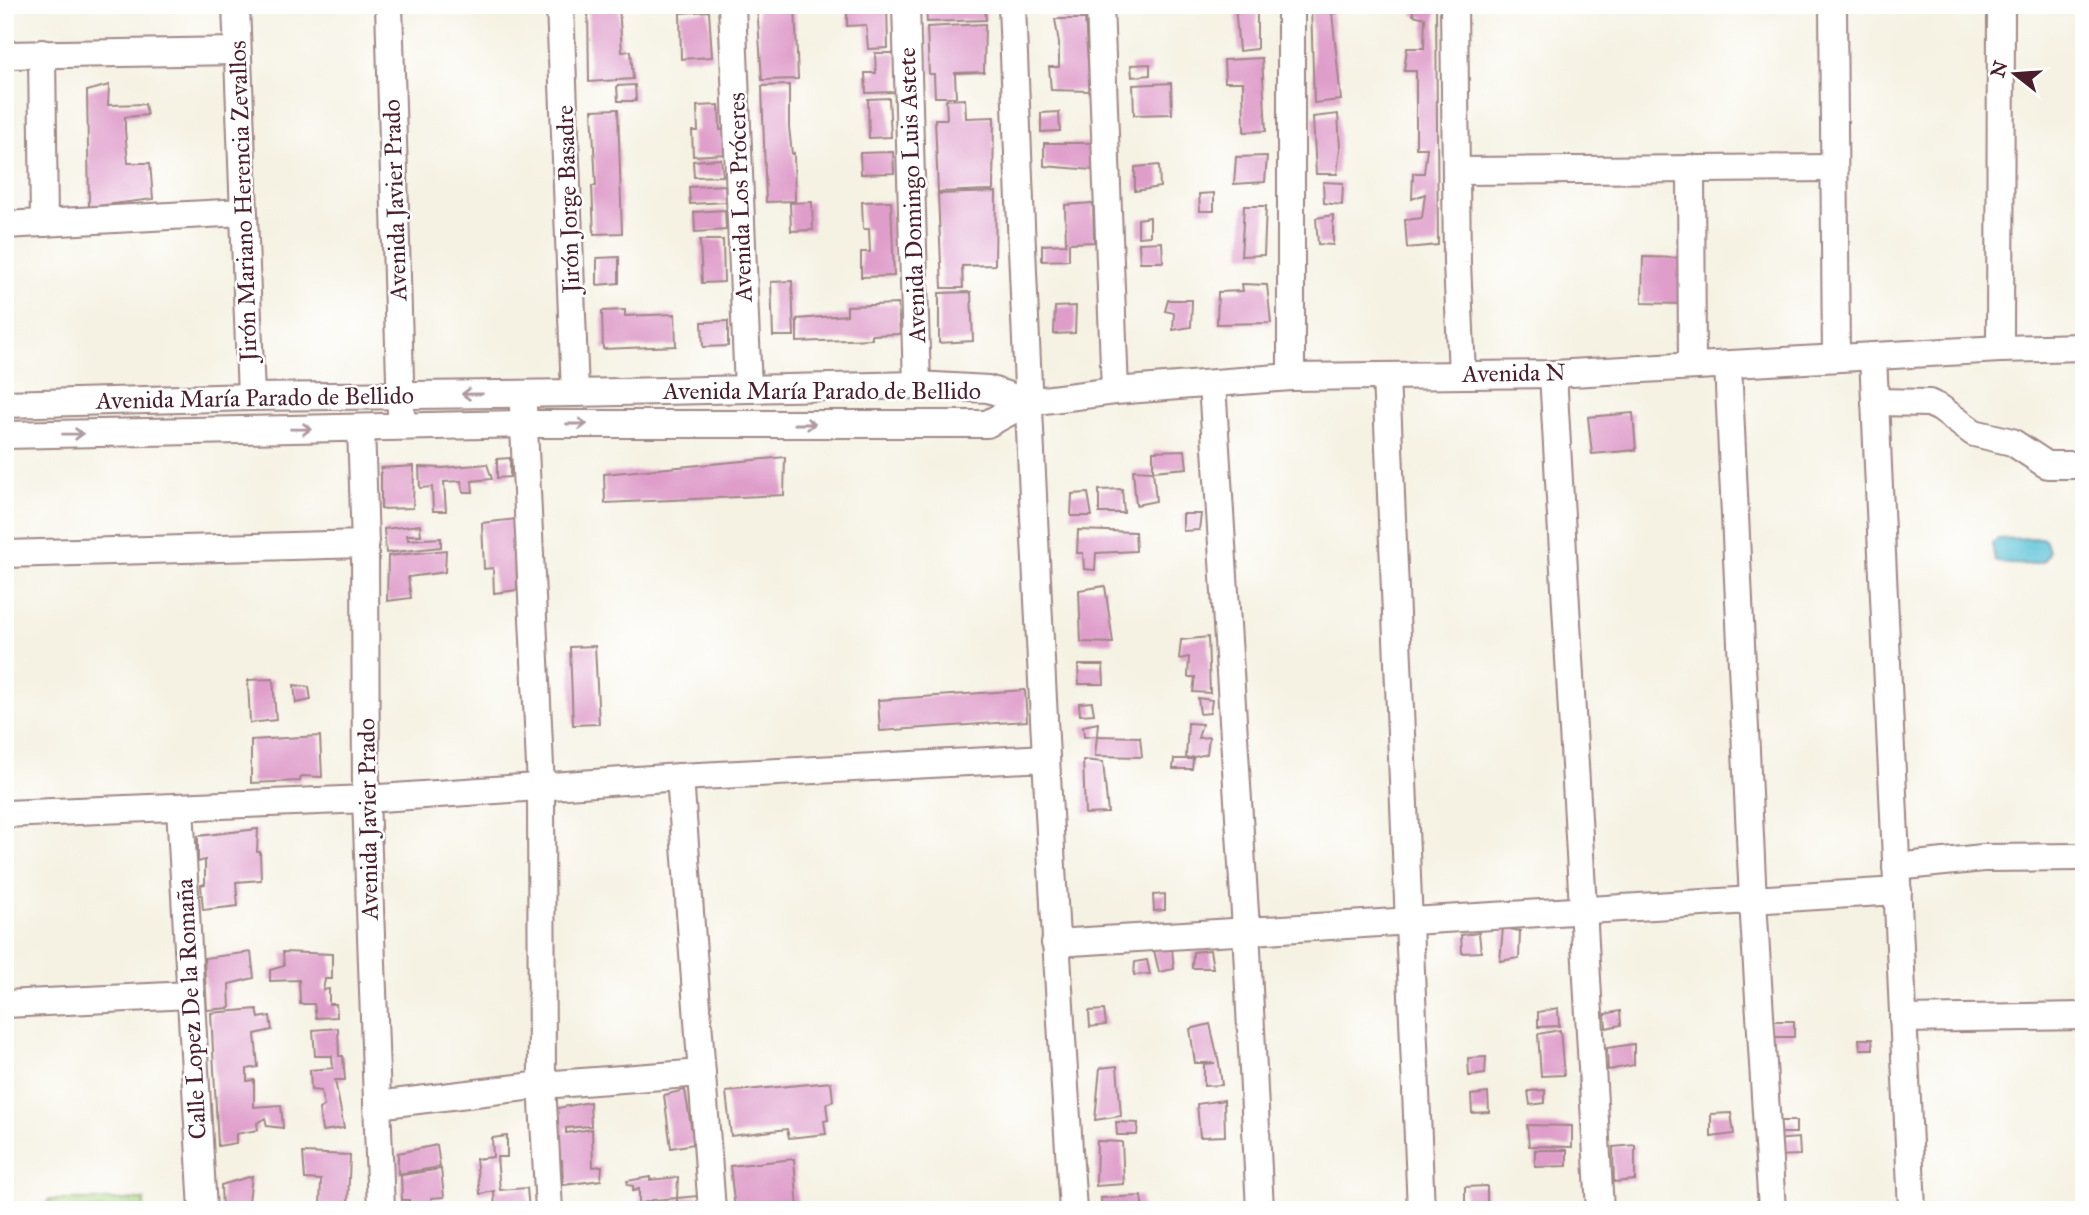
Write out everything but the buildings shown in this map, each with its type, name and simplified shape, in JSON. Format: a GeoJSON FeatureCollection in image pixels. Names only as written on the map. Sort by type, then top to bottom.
{"type":"FeatureCollection","features":[{"type":"Feature","properties":{"kind":"street","name":"Jirón Mariano Herencia Zevallos"},"geometry":{"type":"LineString","coordinates":[[236,5],[251,397]]}},
{"type":"Feature","properties":{"kind":"street","name":"Avenida Javier Prado"},"geometry":{"type":"LineString","coordinates":[[390,5],[401,426]]}},
{"type":"Feature","properties":{"kind":"street","name":"Jirón Jorge Basadre"},"geometry":{"type":"LineString","coordinates":[[560,5],[575,393]]}},
{"type":"Feature","properties":{"kind":"street","name":"Avenida Los Próceres"},"geometry":{"type":"LineString","coordinates":[[732,5],[748,389]]}},
{"type":"Feature","properties":{"kind":"street","name":"Avenida Domingo Luis Astete"},"geometry":{"type":"LineString","coordinates":[[906,5],[918,385]]}},
{"type":"Feature","properties":{"kind":"street"},"geometry":{"type":"LineString","coordinates":[[1012,5],[1028,402],[1055,943],[1073,1210]]}},
{"type":"Feature","properties":{"kind":"street"},"geometry":{"type":"LineString","coordinates":[[1100,5],[1115,391]]}},
{"type":"Feature","properties":{"kind":"street"},"geometry":{"type":"LineString","coordinates":[[1291,377],[1292,5]]}},
{"type":"Feature","properties":{"kind":"street"},"geometry":{"type":"LineString","coordinates":[[1454,5],[1461,374]]}},
{"type":"Feature","properties":{"kind":"street"},"geometry":{"type":"LineString","coordinates":[[1833,5],[1836,358]]}},
{"type":"Feature","properties":{"kind":"street"},"geometry":{"type":"LineString","coordinates":[[2000,349],[2001,5]]}},
{"type":"Feature","properties":{"kind":"street"},"geometry":{"type":"LineString","coordinates":[[5,55],[237,51]]}},
{"type":"Feature","properties":{"kind":"street"},"geometry":{"type":"LineString","coordinates":[[42,53],[44,223]]}},
{"type":"Feature","properties":{"kind":"street"},"geometry":{"type":"LineString","coordinates":[[1691,168],[1692,366]]}},
{"type":"Feature","properties":{"kind":"street"},"geometry":{"type":"LineString","coordinates":[[1456,171],[1834,168]]}},
{"type":"Feature","properties":{"kind":"street"},"geometry":{"type":"LineString","coordinates":[[5,225],[243,212]]}},
{"type":"Feature","properties":{"kind":"street","name":"Avenida N"},"geometry":{"type":"LineString","coordinates":[[1028,402],[1115,391],[1291,377],[1553,374],[2000,349],[2084,347]]}},
{"type":"Feature","properties":{"kind":"street"},"geometry":{"type":"LineString","coordinates":[[1873,356],[1912,1210]]}},
{"type":"Feature","properties":{"kind":"street"},"geometry":{"type":"LineString","coordinates":[[1728,365],[1753,901],[1772,1210]]}},
{"type":"Feature","properties":{"kind":"street"},"geometry":{"type":"LineString","coordinates":[[1553,374],[1600,1210]]}},
{"type":"Feature","properties":{"kind":"street"},"geometry":{"type":"LineString","coordinates":[[1386,376],[1421,1210]]}},
{"type":"Feature","properties":{"kind":"street"},"geometry":{"type":"LineString","coordinates":[[1212,384],[1261,1210]]}},
{"type":"Feature","properties":{"kind":"street","name":"Avenida María Parado de Bellido"},"geometry":{"type":"LineString","coordinates":[[5,404],[918,385],[988,389],[1028,402]]}},
{"type":"Feature","properties":{"kind":"street"},"geometry":{"type":"LineString","coordinates":[[523,394],[541,787],[542,1085],[549,1210]]}},
{"type":"Feature","properties":{"kind":"street","name":"Avenida María Parado de Bellido"},"geometry":{"type":"LineString","coordinates":[[5,435],[524,424],[987,424],[1028,402]]}},
{"type":"Feature","properties":{"kind":"street"},"geometry":{"type":"LineString","coordinates":[[1875,402],[1929,403],[1974,433],[2012,442],[2047,465],[2084,465],[2084,476]]}},
{"type":"Feature","properties":{"kind":"street","name":"Avenida Javier Prado"},"geometry":{"type":"LineString","coordinates":[[361,428],[365,544],[366,799],[381,1210]]}},
{"type":"Feature","properties":{"kind":"street"},"geometry":{"type":"LineString","coordinates":[[5,554],[365,544]]}},
{"type":"Feature","properties":{"kind":"street"},"geometry":{"type":"LineString","coordinates":[[5,814],[366,799],[680,777],[1046,758]]}},
{"type":"Feature","properties":{"kind":"street"},"geometry":{"type":"LineString","coordinates":[[680,777],[712,1210]]}},
{"type":"Feature","properties":{"kind":"street","name":"Calle Lopez De la Romaña"},"geometry":{"type":"LineString","coordinates":[[180,808],[203,1210]]}},
{"type":"Feature","properties":{"kind":"street"},"geometry":{"type":"LineString","coordinates":[[1055,943],[1246,929],[1753,901],[1897,879],[1983,858],[2084,857]]}},
{"type":"Feature","properties":{"kind":"street"},"geometry":{"type":"LineString","coordinates":[[5,1004],[190,995]]}},
{"type":"Feature","properties":{"kind":"street"},"geometry":{"type":"LineString","coordinates":[[1903,1019],[2084,1016]]}},
{"type":"Feature","properties":{"kind":"street"},"geometry":{"type":"LineString","coordinates":[[377,1105],[542,1085],[702,1073]]}},
{"type":"Feature","properties":{"kind":"green space"},"geometry":{"type":"Polygon","coordinates":[[[48,1200],[144,1200],[144,1210],[48,1210],[48,1200]]]}},
{"type":"Feature","properties":{"kind":"water"},"geometry":{"type":"Polygon","coordinates":[[[1998,539],[2045,539],[2049,551],[2043,561],[2019,564],[1995,561],[1992,543],[1998,539]]]}}]}
